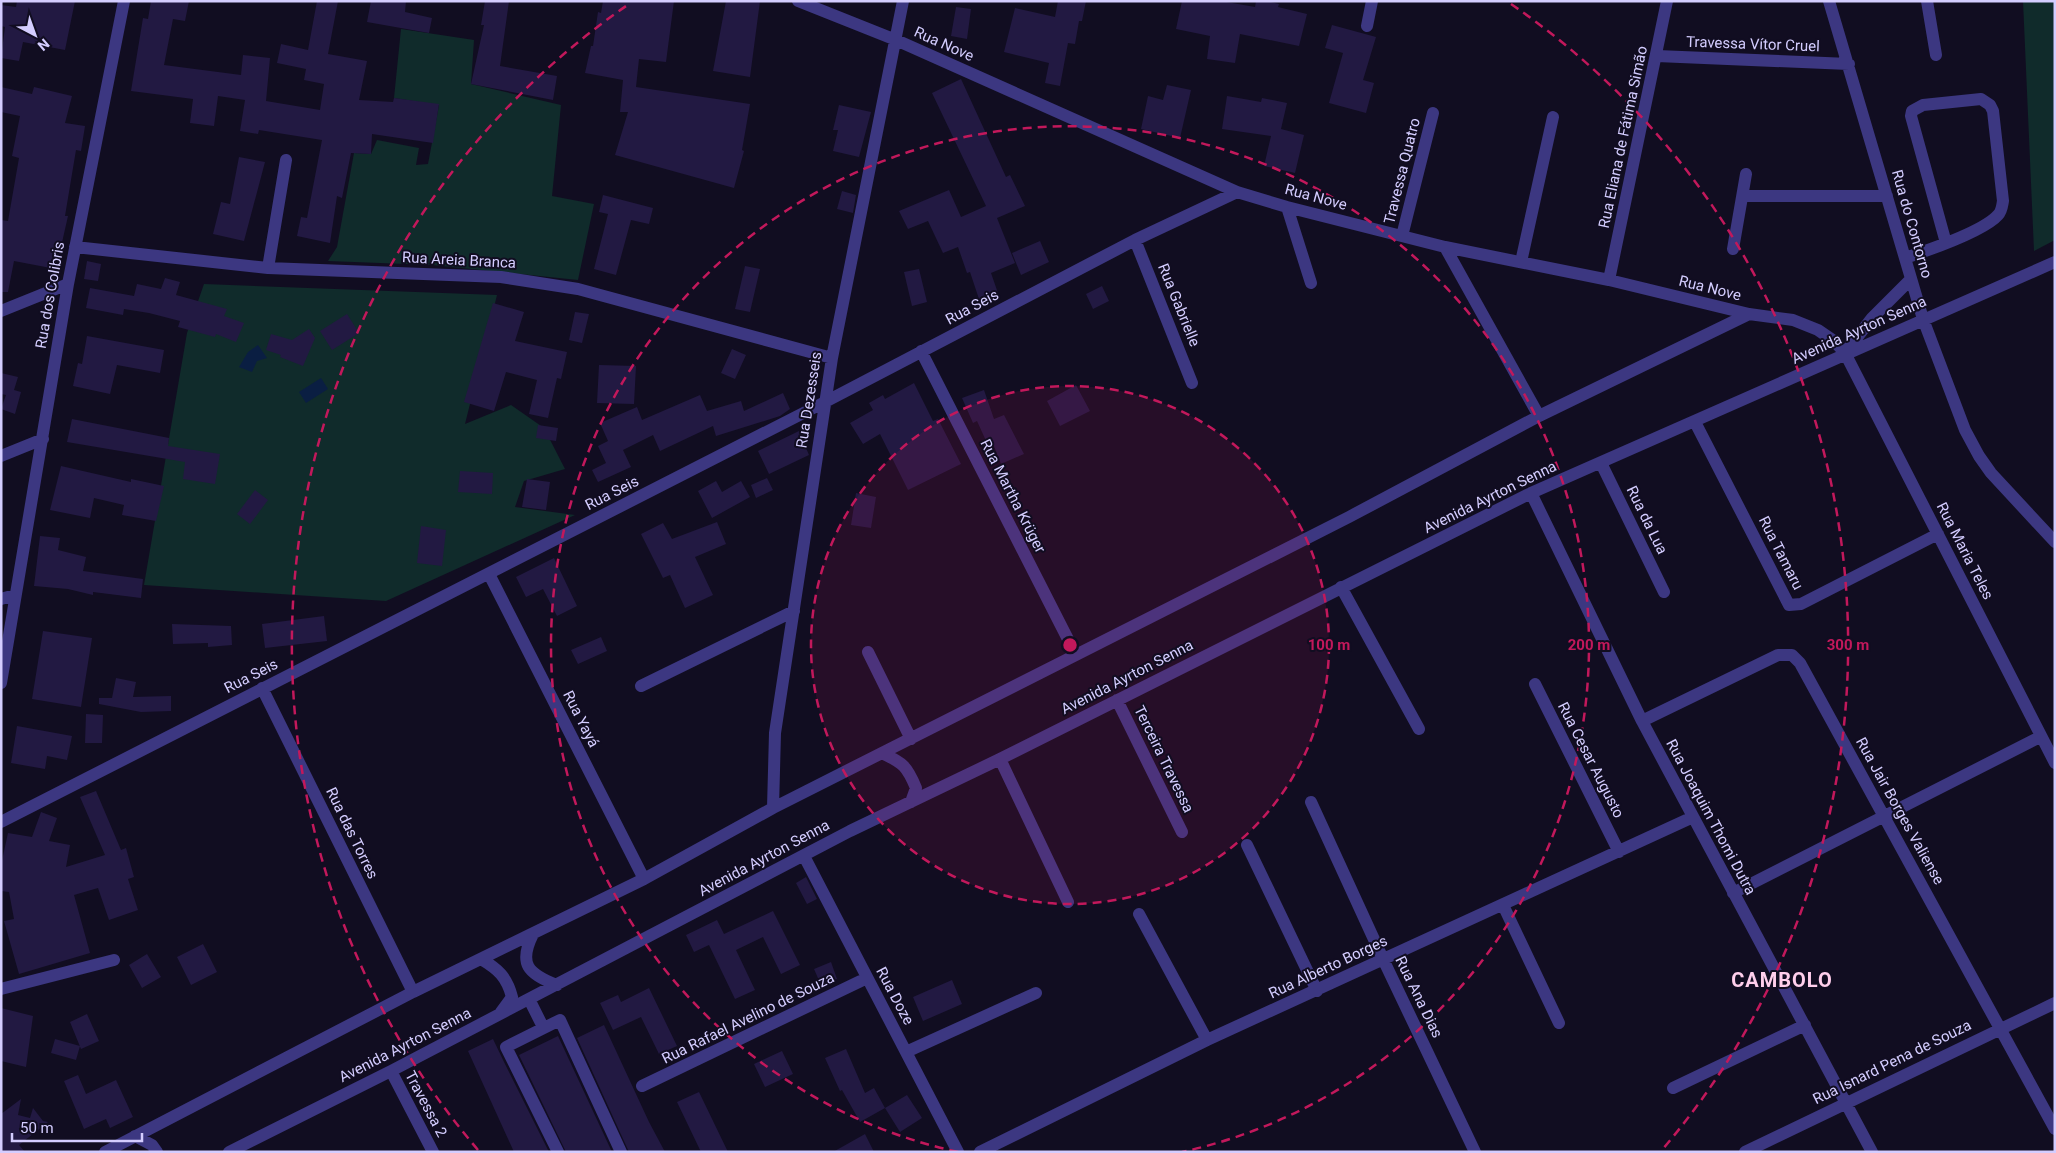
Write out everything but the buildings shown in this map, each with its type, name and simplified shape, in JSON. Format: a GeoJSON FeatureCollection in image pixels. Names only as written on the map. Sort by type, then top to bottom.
{"type":"FeatureCollection","features":[{"type":"Feature","properties":{"kind":"street","name":"Rua dos Colibris"},"geometry":{"type":"LineString","coordinates":[[1,683],[68,284],[124,1]]}},
{"type":"Feature","properties":{"kind":"street","name":"Rua Nove"},"geometry":{"type":"LineString","coordinates":[[798,1],[896,40],[1237,192],[1287,207],[1445,247],[1609,280],[1749,314],[1793,320],[1834,341],[1845,353]]}},
{"type":"Feature","properties":{"kind":"street","name":"Rua Dezesseis"},"geometry":{"type":"LineString","coordinates":[[773,808],[775,733],[832,358],[903,1]]}},
{"type":"Feature","properties":{"kind":"street"},"geometry":{"type":"LineString","coordinates":[[1367,26],[1372,1]]}},
{"type":"Feature","properties":{"kind":"street","name":"Rua Eliana de Fátima Simão"},"geometry":{"type":"LineString","coordinates":[[1609,280],[1667,1]]}},
{"type":"Feature","properties":{"kind":"street","name":"Rua do Contorno"},"geometry":{"type":"LineString","coordinates":[[1829,1],[1911,279],[1971,443],[1991,473],[2055,542]]}},
{"type":"Feature","properties":{"kind":"street"},"geometry":{"type":"LineString","coordinates":[[1927,1],[1936,55]]}},
{"type":"Feature","properties":{"kind":"street","name":"Travessa Vítor Cruel"},"geometry":{"type":"LineString","coordinates":[[1657,56],[1849,64]]}},
{"type":"Feature","properties":{"kind":"street"},"geometry":{"type":"LineString","coordinates":[[1905,258],[1946,244],[1990,221],[2002,210],[2003,201],[1993,111],[1990,105],[1981,100],[1923,105],[1912,111],[1910,116],[1946,244]]}},
{"type":"Feature","properties":{"kind":"street","name":"Travessa Quatro"},"geometry":{"type":"LineString","coordinates":[[1402,236],[1433,113]]}},
{"type":"Feature","properties":{"kind":"street"},"geometry":{"type":"LineString","coordinates":[[1521,262],[1553,118]]}},
{"type":"Feature","properties":{"kind":"street"},"geometry":{"type":"LineString","coordinates":[[268,268],[286,160]]}},
{"type":"Feature","properties":{"kind":"street"},"geometry":{"type":"LineString","coordinates":[[1733,249],[1744,196],[1746,174]]}},
{"type":"Feature","properties":{"kind":"street","name":"Rua Seis"},"geometry":{"type":"LineString","coordinates":[[1,822],[825,402],[1135,240],[1237,192]]}},
{"type":"Feature","properties":{"kind":"street"},"geometry":{"type":"LineString","coordinates":[[1744,196],[1887,196]]}},
{"type":"Feature","properties":{"kind":"street"},"geometry":{"type":"LineString","coordinates":[[1287,207],[1311,283]]}},
{"type":"Feature","properties":{"kind":"street","name":"Rua Gabrielle"},"geometry":{"type":"LineString","coordinates":[[1135,240],[1192,383]]}},
{"type":"Feature","properties":{"kind":"street","name":"Rua Areia Branca"},"geometry":{"type":"LineString","coordinates":[[75,247],[268,268],[501,277],[568,287],[832,358]]}},
{"type":"Feature","properties":{"kind":"street"},"geometry":{"type":"LineString","coordinates":[[1445,247],[1539,416]]}},
{"type":"Feature","properties":{"kind":"street","name":"Avenida Ayrton Senna"},"geometry":{"type":"LineString","coordinates":[[232,1151],[391,1072],[804,856],[1531,493],[1695,422],[1924,318],[2055,262]]}},
{"type":"Feature","properties":{"kind":"street"},"geometry":{"type":"LineString","coordinates":[[1845,353],[1872,318],[1911,279]]}},
{"type":"Feature","properties":{"kind":"street"},"geometry":{"type":"LineString","coordinates":[[1,311],[68,284]]}},
{"type":"Feature","properties":{"kind":"street"},"geometry":{"type":"LineString","coordinates":[[106,1152],[413,992],[644,879],[773,808],[1342,520],[1539,416],[1749,314]]}},
{"type":"Feature","properties":{"kind":"street","name":"Rua Martha Krüger"},"geometry":{"type":"LineString","coordinates":[[922,351],[1076,655]]}},
{"type":"Feature","properties":{"kind":"street","name":"Rua Maria Teles"},"geometry":{"type":"LineString","coordinates":[[1845,353],[2055,763]]}},
{"type":"Feature","properties":{"kind":"street","name":"Rua Tamaru"},"geometry":{"type":"LineString","coordinates":[[1695,422],[1789,605],[1801,604],[1938,534]]}},
{"type":"Feature","properties":{"kind":"street"},"geometry":{"type":"LineString","coordinates":[[1,456],[43,439]]}},
{"type":"Feature","properties":{"kind":"street","name":"Rua da Lua"},"geometry":{"type":"LineString","coordinates":[[1601,463],[1664,592]]}},
{"type":"Feature","properties":{"kind":"street","name":"Rua Joaquim Thomi Dutra"},"geometry":{"type":"LineString","coordinates":[[1531,493],[1642,721],[1872,1152]]}},
{"type":"Feature","properties":{"kind":"street","name":"Rua Yayá"},"geometry":{"type":"LineString","coordinates":[[489,574],[644,879]]}},
{"type":"Feature","properties":{"kind":"street"},"geometry":{"type":"LineString","coordinates":[[1341,587],[1418,729]]}},
{"type":"Feature","properties":{"kind":"street"},"geometry":{"type":"LineString","coordinates":[[1,599],[15,595]]}},
{"type":"Feature","properties":{"kind":"street"},"geometry":{"type":"LineString","coordinates":[[642,686],[794,611]]}},
{"type":"Feature","properties":{"kind":"street"},"geometry":{"type":"LineString","coordinates":[[868,652],[911,739]]}},
{"type":"Feature","properties":{"kind":"street","name":"Rua Jair Borges Valiense"},"geometry":{"type":"LineString","coordinates":[[1642,721],[1778,655],[1792,655],[1800,663],[2055,1130]]}},
{"type":"Feature","properties":{"kind":"street","name":"Rua Cesar Augusto"},"geometry":{"type":"LineString","coordinates":[[1535,684],[1619,852]]}},
{"type":"Feature","properties":{"kind":"street","name":"Rua das Torres"},"geometry":{"type":"LineString","coordinates":[[262,688],[413,992]]}},
{"type":"Feature","properties":{"kind":"street","name":"Terceira Travessa"},"geometry":{"type":"LineString","coordinates":[[1117,700],[1182,832]]}},
{"type":"Feature","properties":{"kind":"street"},"geometry":{"type":"LineString","coordinates":[[1733,893],[2040,737]]}},
{"type":"Feature","properties":{"kind":"street"},"geometry":{"type":"LineString","coordinates":[[882,753],[899,761],[908,768],[916,788],[911,802]]}},
{"type":"Feature","properties":{"kind":"street"},"geometry":{"type":"LineString","coordinates":[[1000,759],[1068,902]]}},
{"type":"Feature","properties":{"kind":"street","name":"Rua Ana Dias"},"geometry":{"type":"LineString","coordinates":[[1311,802],[1475,1152]]}},
{"type":"Feature","properties":{"kind":"street","name":"Rua Alberto Borges"},"geometry":{"type":"LineString","coordinates":[[980,1152],[1207,1040],[1503,906],[1693,817]]}},
{"type":"Feature","properties":{"kind":"street"},"geometry":{"type":"LineString","coordinates":[[1247,845],[1317,991]]}},
{"type":"Feature","properties":{"kind":"street","name":"Rua Doze"},"geometry":{"type":"LineString","coordinates":[[804,856],[958,1152]]}},
{"type":"Feature","properties":{"kind":"street"},"geometry":{"type":"LineString","coordinates":[[1503,906],[1559,1023]]}},
{"type":"Feature","properties":{"kind":"street"},"geometry":{"type":"LineString","coordinates":[[1139,914],[1207,1040]]}},
{"type":"Feature","properties":{"kind":"street"},"geometry":{"type":"LineString","coordinates":[[533,934],[524,950],[527,964],[535,977],[557,985]]}},
{"type":"Feature","properties":{"kind":"street"},"geometry":{"type":"LineString","coordinates":[[481,959],[497,968],[508,982],[512,997],[498,1016]]}},
{"type":"Feature","properties":{"kind":"street"},"geometry":{"type":"LineString","coordinates":[[1,989],[114,960]]}},
{"type":"Feature","properties":{"kind":"street","name":"Rua Rafael Avelino de Souza"},"geometry":{"type":"LineString","coordinates":[[642,1086],[867,978]]}},
{"type":"Feature","properties":{"kind":"street"},"geometry":{"type":"LineString","coordinates":[[906,1052],[1036,993]]}},
{"type":"Feature","properties":{"kind":"street"},"geometry":{"type":"LineString","coordinates":[[529,999],[543,1027]]}},
{"type":"Feature","properties":{"kind":"street","name":"Rua Isnard Pena de Souza"},"geometry":{"type":"LineString","coordinates":[[1745,1152],[2000,1027],[2055,1003]]}},
{"type":"Feature","properties":{"kind":"street"},"geometry":{"type":"LineString","coordinates":[[558,1152],[506,1046],[560,1020],[620,1152]]}},
{"type":"Feature","properties":{"kind":"street"},"geometry":{"type":"LineString","coordinates":[[1673,1088],[1805,1025]]}},
{"type":"Feature","properties":{"kind":"street","name":"Travessa 2"},"geometry":{"type":"LineString","coordinates":[[391,1072],[433,1152]]}},
{"type":"Feature","properties":{"kind":"street"},"geometry":{"type":"LineString","coordinates":[[135,1136],[152,1145],[157,1152]]}},
{"type":"Feature","properties":{"kind":"green space"},"geometry":{"type":"Polygon","coordinates":[[[2023,1],[2055,1],[2055,240],[2034,251],[2023,1]]]}},
{"type":"Feature","properties":{"kind":"green space"},"geometry":{"type":"Polygon","coordinates":[[[401,29],[474,40],[471,84],[561,105],[552,196],[594,204],[578,280],[432,265],[328,261],[337,247],[354,153],[371,154],[377,140],[419,148],[416,165],[428,164],[439,105],[394,98],[401,29]]]}},
{"type":"Feature","properties":{"kind":"green space"},"geometry":{"type":"Polygon","coordinates":[[[204,284],[497,295],[465,424],[511,405],[544,428],[565,469],[524,481],[515,507],[575,515],[386,601],[144,585],[187,333],[204,284]]]}},
{"type":"Feature","properties":{"kind":"water"},"geometry":{"type":"Polygon","coordinates":[[[258,345],[267,358],[257,361],[252,372],[239,367],[248,352],[258,345]]]}},
{"type":"Feature","properties":{"kind":"water"},"geometry":{"type":"Polygon","coordinates":[[[321,378],[328,389],[306,403],[299,392],[321,378]]]}},
{"type":"Feature","properties":{"kind":"district","name":"CAMBOLO"},"geometry":{"type":"Point","coordinates":[1782,980]}}]}
